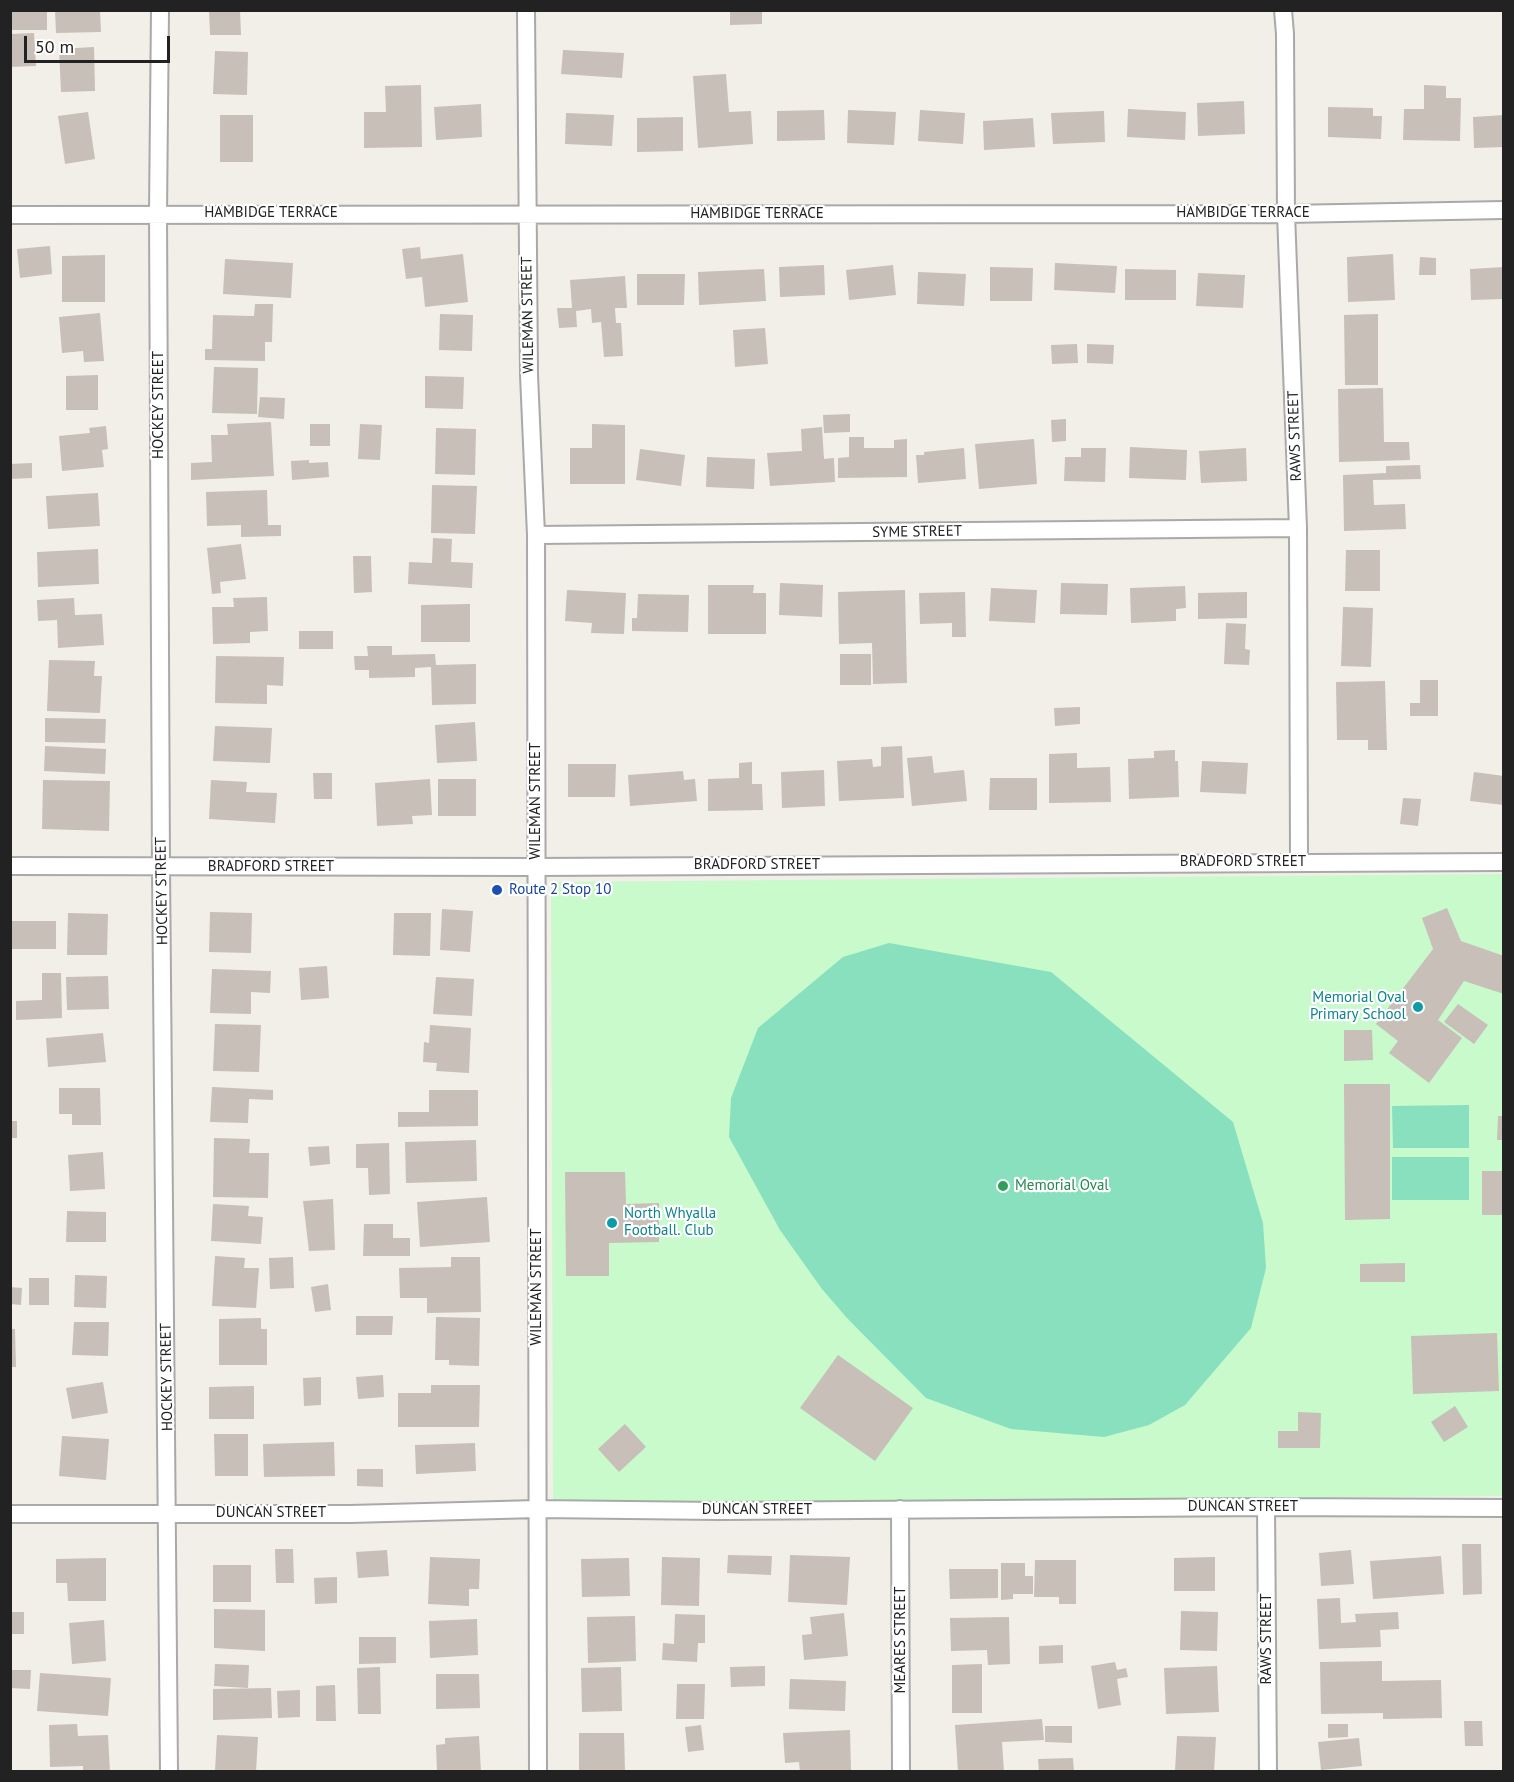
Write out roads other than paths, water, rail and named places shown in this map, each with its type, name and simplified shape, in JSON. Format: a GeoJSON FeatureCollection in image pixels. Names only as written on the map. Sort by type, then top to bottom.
{"type":"FeatureCollection","features":[{"type":"Feature","properties":{"kind":"street","name":"HOCKEY STREET"},"geometry":{"type":"LineString","coordinates":[[160,10],[158,213],[161,867],[169,1772]]}},
{"type":"Feature","properties":{"kind":"street","name":"WILEMAN STREET"},"geometry":{"type":"LineString","coordinates":[[526,10],[529,375],[536,535],[538,1772]]}},
{"type":"Feature","properties":{"kind":"street","name":"RAWS STREET"},"geometry":{"type":"LineString","coordinates":[[1283,10],[1286,34],[1286,213],[1298,528],[1299,861]]}},
{"type":"Feature","properties":{"kind":"street","name":"HAMBIDGE TERRACE"},"geometry":{"type":"LineString","coordinates":[[10,215],[1286,213],[1503,210]]}},
{"type":"Feature","properties":{"kind":"street","name":"SYME STREET"},"geometry":{"type":"LineString","coordinates":[[536,535],[1298,528]]}},
{"type":"Feature","properties":{"kind":"street","name":"BRADFORD STREET"},"geometry":{"type":"LineString","coordinates":[[10,866],[537,867],[1299,861],[1503,862]]}},
{"type":"Feature","properties":{"kind":"street","name":"RAWS STREET"},"geometry":{"type":"LineString","coordinates":[[1266,1507],[1268,1772]]}},
{"type":"Feature","properties":{"kind":"street","name":"DUNCAN STREET"},"geometry":{"type":"LineString","coordinates":[[10,1514],[350,1514],[537,1509],[1503,1508]]}},
{"type":"Feature","properties":{"kind":"street","name":"MEARES STREET"},"geometry":{"type":"LineString","coordinates":[[900,1509],[901,1772]]}},
{"type":"Feature","properties":{"kind":"place","name":"Route 2 Stop 10"},"geometry":{"type":"Point","coordinates":[497,890]}},
{"type":"Feature","properties":{"kind":"place","name":"Memorial Oval Primary School"},"geometry":{"type":"Point","coordinates":[1418,1007]}},
{"type":"Feature","properties":{"kind":"place","name":"Memorial Oval"},"geometry":{"type":"Point","coordinates":[1003,1186]}},
{"type":"Feature","properties":{"kind":"place","name":"North Whyalla Football. Club"},"geometry":{"type":"Point","coordinates":[612,1223]}}]}
